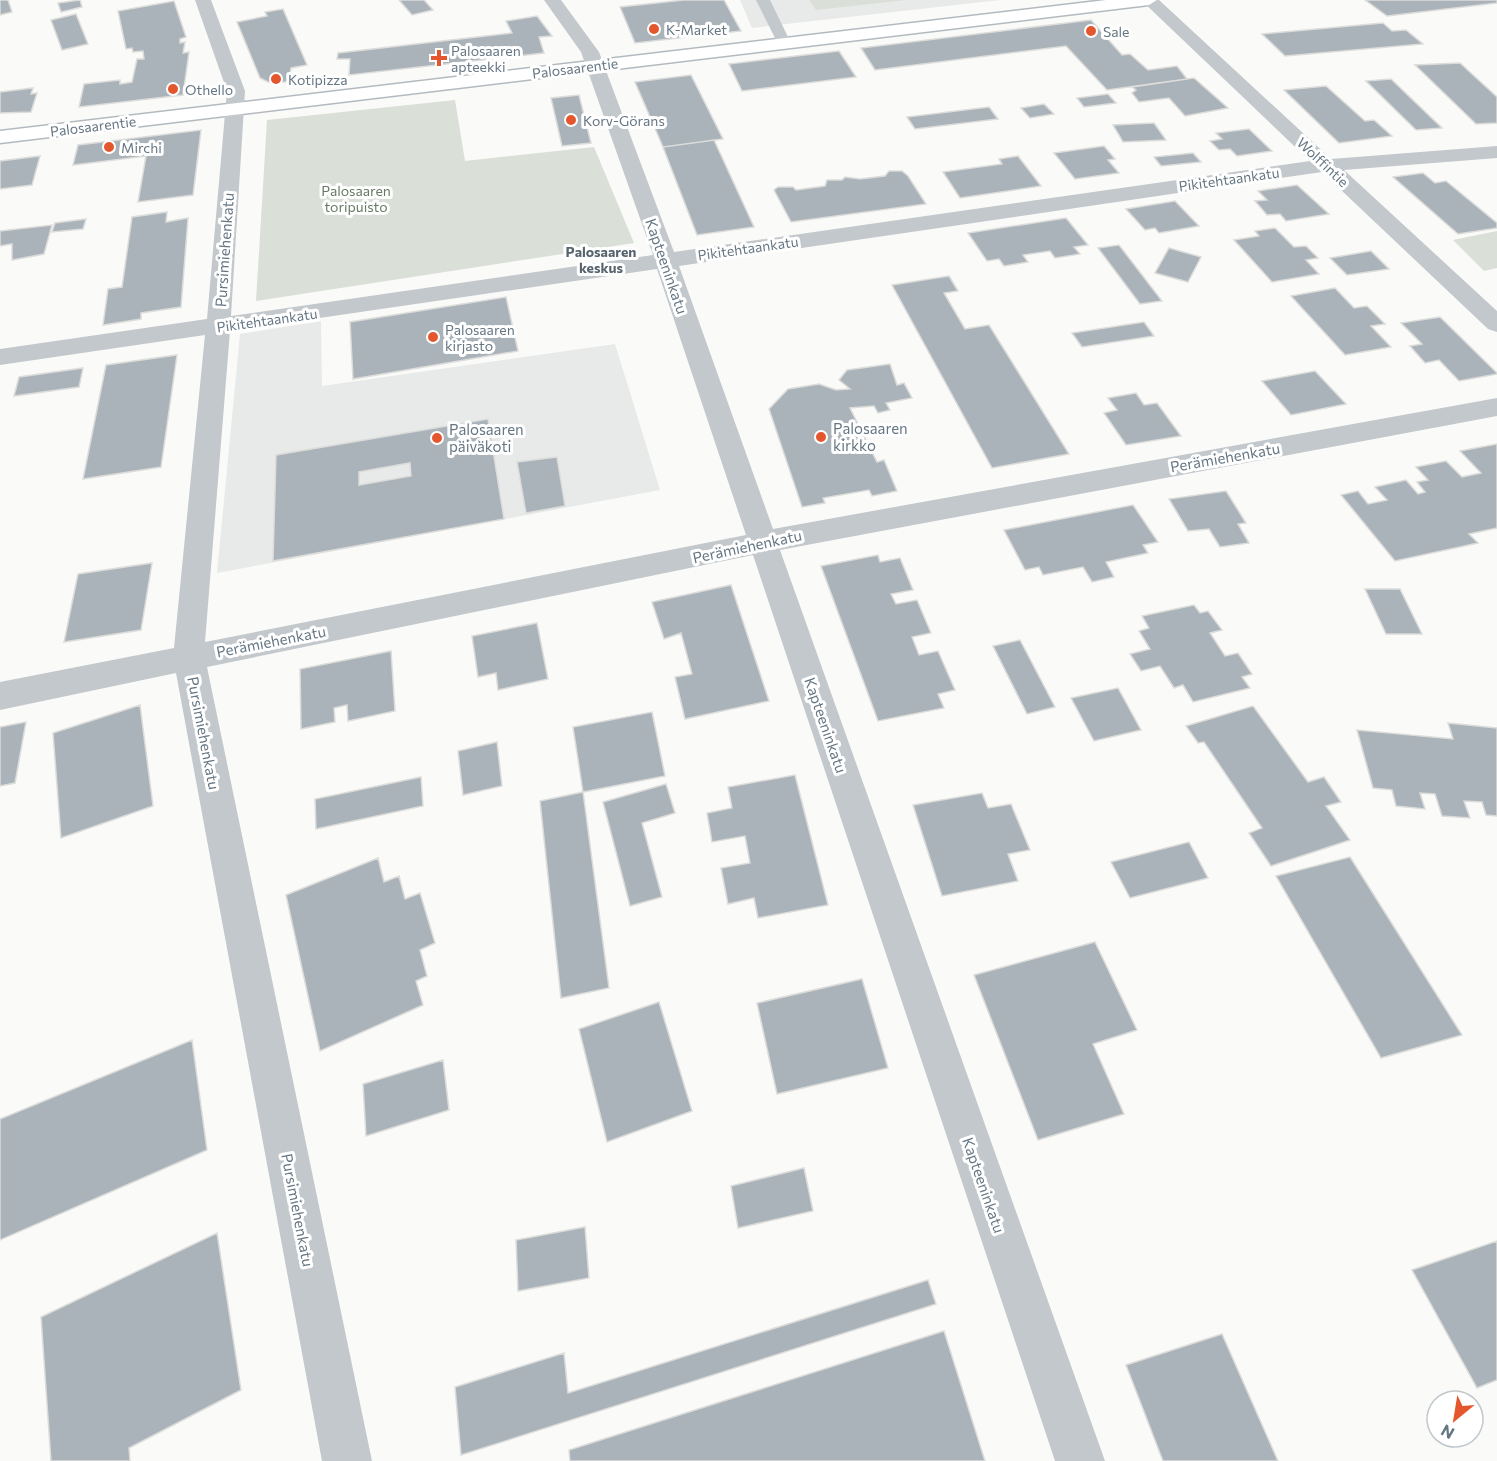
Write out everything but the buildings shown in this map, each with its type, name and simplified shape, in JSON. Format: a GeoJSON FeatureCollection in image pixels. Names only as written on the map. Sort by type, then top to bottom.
{"type":"FeatureCollection","features":[{"type":"Feature","properties":{"kind":"main road","name":"Palosaarentie"},"geometry":{"type":"LineString","coordinates":[[0,137],[1149,0]]}},
{"type":"Feature","properties":{"kind":"street","name":"Pursimiehenkatu"},"geometry":{"type":"LineString","coordinates":[[203,0],[236,91],[218,327],[191,609],[189,658],[347,1461]]}},
{"type":"Feature","properties":{"kind":"street","name":"Kapteeninkatu"},"geometry":{"type":"LineString","coordinates":[[552,0],[590,52],[595,65],[764,543],[1080,1461]]}},
{"type":"Feature","properties":{"kind":"street","name":"Wolffintie"},"geometry":{"type":"LineString","coordinates":[[1149,0],[1497,324]]}},
{"type":"Feature","properties":{"kind":"street","name":"Pikitehtaankatu"},"geometry":{"type":"LineString","coordinates":[[0,357],[1326,165],[1497,152]]}},
{"type":"Feature","properties":{"kind":"street","name":"Perämiehenkatu"},"geometry":{"type":"LineString","coordinates":[[0,696],[764,543],[1497,407]]}},
{"type":"Feature","properties":{"kind":"lane"},"geometry":{"type":"LineString","coordinates":[[762,0],[784,43]]}},
{"type":"Feature","properties":{"kind":"shaded area"},"geometry":{"type":"Polygon","coordinates":[[[740,0],[1000,0],[752,28],[740,0]]]}},
{"type":"Feature","properties":{"kind":"shaded area","name":"Palosaaren päiväkoti"},"geometry":{"type":"Polygon","coordinates":[[[321,321],[322,386],[615,344],[660,490],[217,573],[240,334],[321,321]]]}},
{"type":"Feature","properties":{"kind":"green space"},"geometry":{"type":"Polygon","coordinates":[[[809,0],[906,0],[816,10],[809,0]]]}},
{"type":"Feature","properties":{"kind":"green space","name":"Palosaaren toripuisto"},"geometry":{"type":"Polygon","coordinates":[[[455,100],[465,161],[594,147],[634,243],[256,301],[267,120],[455,100]]]}},
{"type":"Feature","properties":{"kind":"green space"},"geometry":{"type":"Polygon","coordinates":[[[1497,231],[1497,268],[1484,271],[1453,240],[1497,231]]]}},
{"type":"Feature","properties":{"kind":"place","name":"K-Market"},"geometry":{"type":"Point","coordinates":[654,29]}},
{"type":"Feature","properties":{"kind":"place","name":"Sale"},"geometry":{"type":"Point","coordinates":[1091,31]}},
{"type":"Feature","properties":{"kind":"place","name":"Palosaaren apteekki"},"geometry":{"type":"Point","coordinates":[439,58]}},
{"type":"Feature","properties":{"kind":"place","name":"Kotipizza"},"geometry":{"type":"Point","coordinates":[276,79]}},
{"type":"Feature","properties":{"kind":"place","name":"Othello"},"geometry":{"type":"Point","coordinates":[173,89]}},
{"type":"Feature","properties":{"kind":"place","name":"Korv-Görans"},"geometry":{"type":"Point","coordinates":[571,120]}},
{"type":"Feature","properties":{"kind":"place","name":"Mirchi"},"geometry":{"type":"Point","coordinates":[109,147]}},
{"type":"Feature","properties":{"kind":"place","name":"Palosaaren kirjasto"},"geometry":{"type":"Point","coordinates":[433,337]}},
{"type":"Feature","properties":{"kind":"place","name":"Palosaaren kirkko"},"geometry":{"type":"Point","coordinates":[821,437]}},
{"type":"Feature","properties":{"kind":"place","name":"Palosaaren päiväkoti"},"geometry":{"type":"Point","coordinates":[437,438]}},
{"type":"Feature","properties":{"kind":"district","name":"Palosaaren keskus"},"geometry":{"type":"Point","coordinates":[601,260]}}]}
